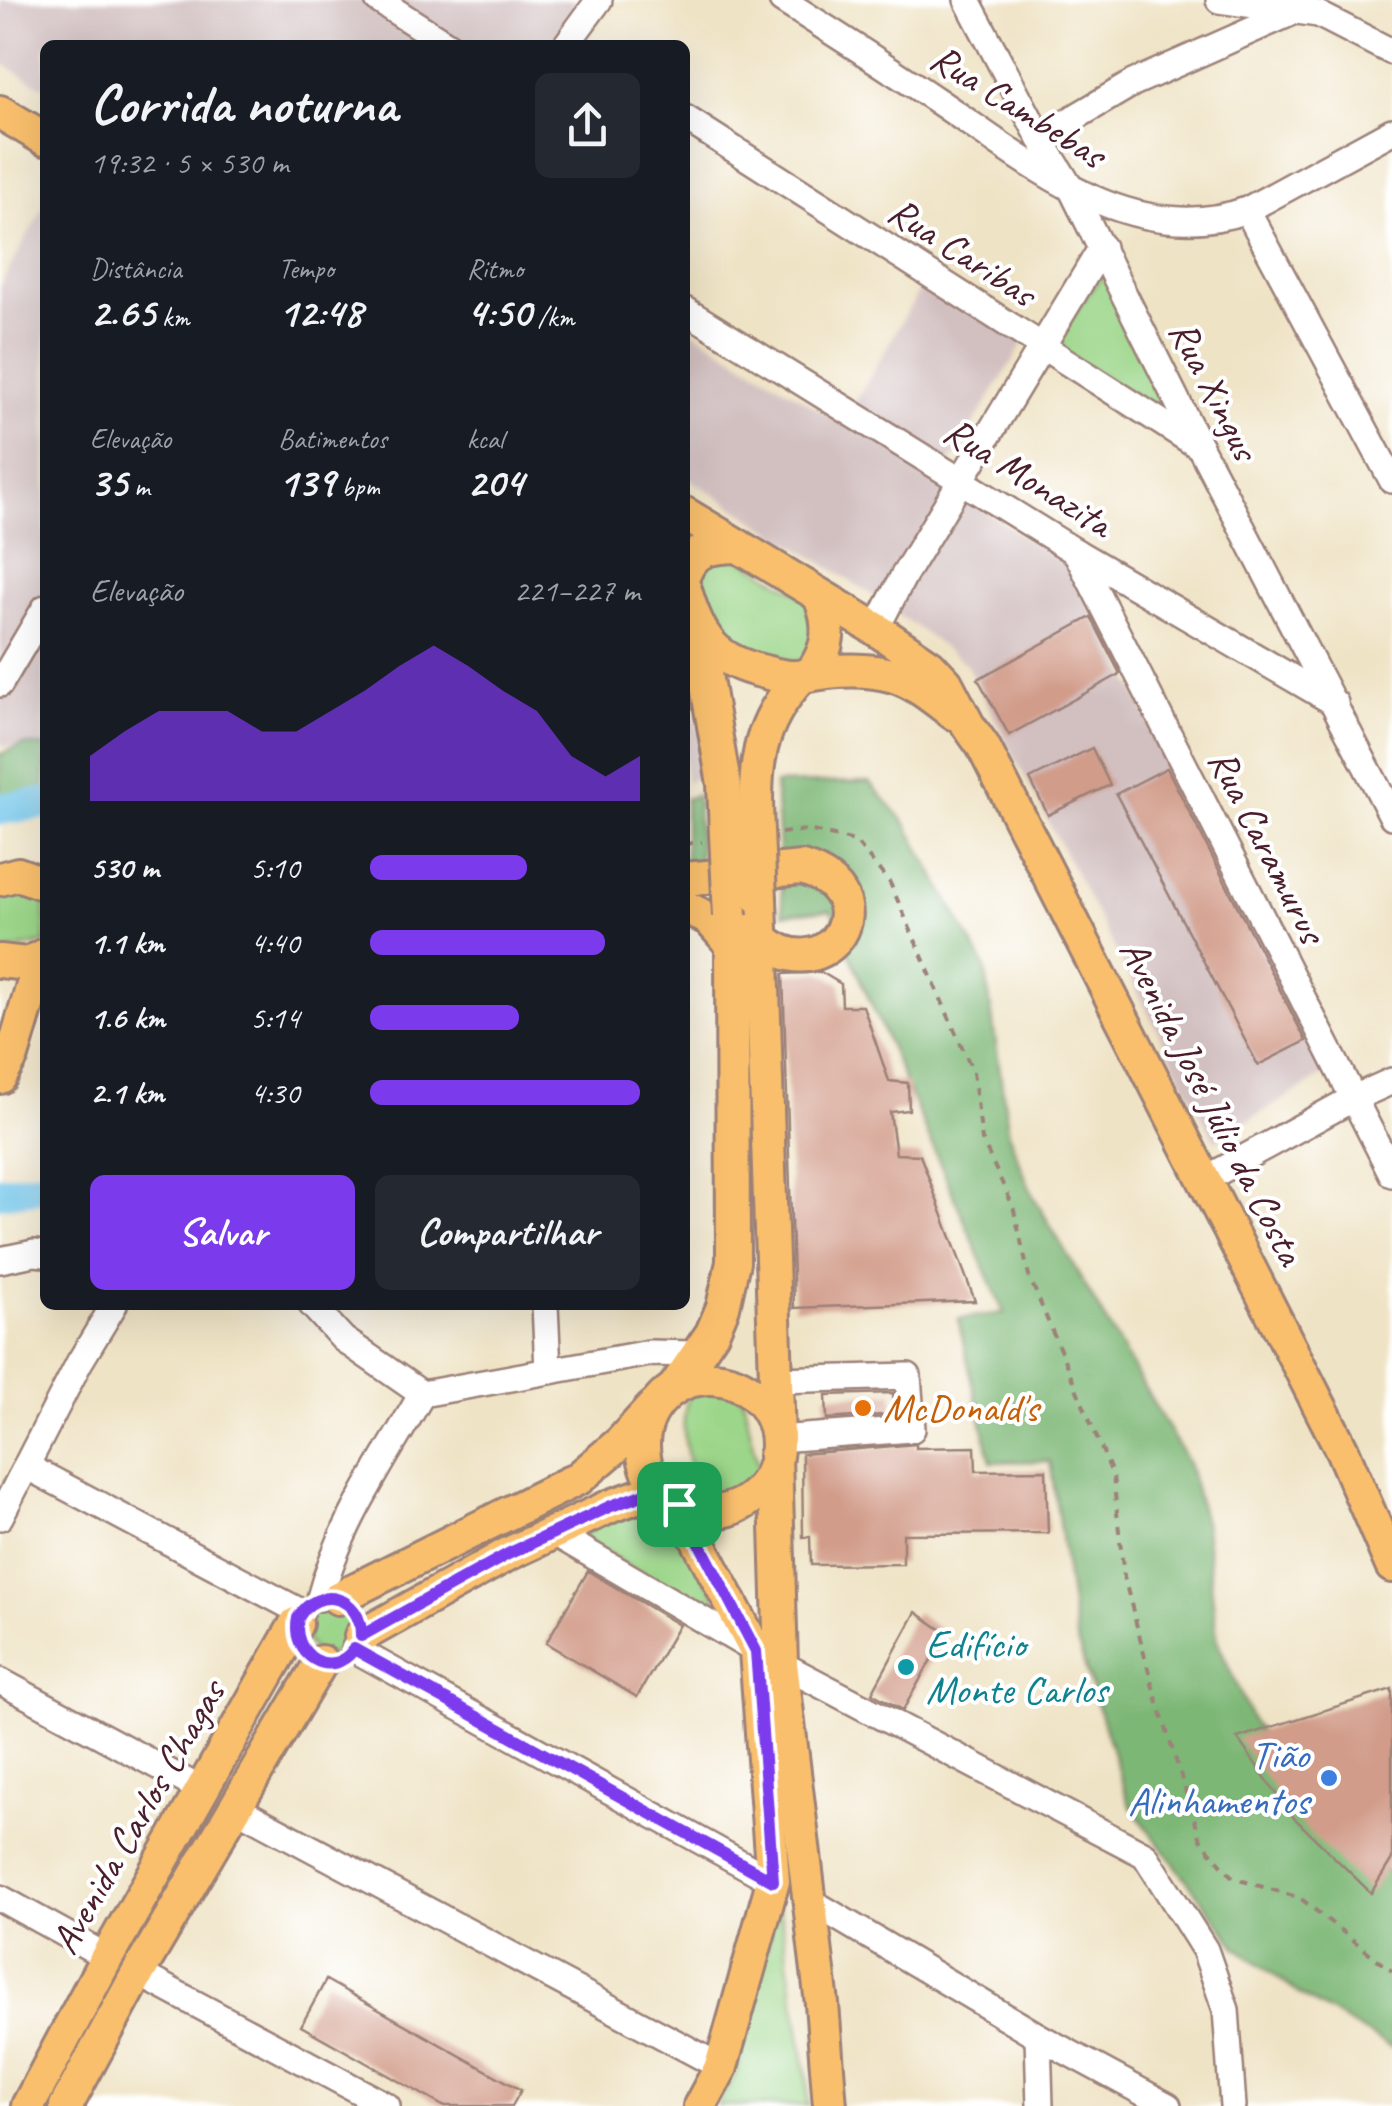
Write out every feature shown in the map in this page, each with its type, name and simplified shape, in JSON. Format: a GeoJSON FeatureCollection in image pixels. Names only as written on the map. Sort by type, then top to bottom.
{"type":"FeatureCollection","features":[{"type":"Feature","properties":{"kind":"main road"},"geometry":{"type":"LineString","coordinates":[[0,112],[40,136]]}},
{"type":"Feature","properties":{"kind":"main road","name":"Avenida José Júlio da Costa"},"geometry":{"type":"LineString","coordinates":[[690,517],[876,629],[930,666],[946,682],[983,746],[1342,1450],[1392,1566]]}},
{"type":"Feature","properties":{"kind":"main road"},"geometry":{"type":"LineString","coordinates":[[690,565],[699,552],[709,547],[736,546]]}},
{"type":"Feature","properties":{"kind":"main road"},"geometry":{"type":"LineString","coordinates":[[672,1498],[645,1494],[508,1554],[358,1642],[342,1660],[321,1662],[298,1644],[314,1608],[579,1478],[667,1394],[695,1379],[717,1378],[738,1384],[756,1396],[774,1424],[777,1448],[771,1473],[748,1500],[714,1512],[696,1511],[656,1485],[644,1458],[645,1428],[667,1394],[695,1354],[712,1333],[724,1308],[734,1262],[742,934],[739,785],[784,694],[825,655],[828,616],[820,598]]}},
{"type":"Feature","properties":{"kind":"main road"},"geometry":{"type":"LineString","coordinates":[[690,605],[739,785],[760,898],[742,934],[778,1380],[768,1657],[773,1881],[721,2067],[700,2106]]}},
{"type":"Feature","properties":{"kind":"main road","name":"Avenida José Júlio da Costa"},"geometry":{"type":"LineString","coordinates":[[697,627],[716,651],[747,668],[806,675],[864,670],[896,676],[927,692],[968,725]]}},
{"type":"Feature","properties":{"kind":"main road"},"geometry":{"type":"LineString","coordinates":[[690,878],[802,868],[835,884],[847,913],[836,941],[822,953],[790,954],[690,911]]}},
{"type":"Feature","properties":{"kind":"main road"},"geometry":{"type":"LineString","coordinates":[[1,877],[18,874],[40,882]]}},
{"type":"Feature","properties":{"kind":"main road"},"geometry":{"type":"LineString","coordinates":[[0,960],[27,964],[40,958]]}},
{"type":"Feature","properties":{"kind":"main road"},"geometry":{"type":"LineString","coordinates":[[6,1066],[40,966]]}},
{"type":"Feature","properties":{"kind":"main road"},"geometry":{"type":"LineString","coordinates":[[0,1016],[6,1066]]}},
{"type":"Feature","properties":{"kind":"main road"},"geometry":{"type":"LineString","coordinates":[[672,1498],[768,1657],[822,2004],[830,2106]]}},
{"type":"Feature","properties":{"kind":"main road","name":"Avenida José Júlio da Costa"},"geometry":{"type":"LineString","coordinates":[[1372,1522],[1392,1549]]}},
{"type":"Feature","properties":{"kind":"main road"},"geometry":{"type":"LineString","coordinates":[[314,1608],[354,1609],[362,1626],[358,1642]]}},
{"type":"Feature","properties":{"kind":"main road","name":"Avenida Carlos Chagas"},"geometry":{"type":"LineString","coordinates":[[28,2106],[107,1957],[314,1608]]}},
{"type":"Feature","properties":{"kind":"main road","name":"Avenida Carlos Chagas"},"geometry":{"type":"LineString","coordinates":[[66,2106],[138,1973],[321,1662]]}},
{"type":"Feature","properties":{"kind":"street"},"geometry":{"type":"LineString","coordinates":[[378,0],[440,40]]}},
{"type":"Feature","properties":{"kind":"street"},"geometry":{"type":"LineString","coordinates":[[571,40],[598,0]]}},
{"type":"Feature","properties":{"kind":"street","name":"Rua Cambebas"},"geometry":{"type":"LineString","coordinates":[[782,0],[1073,192],[1140,215],[1189,221],[1222,218],[1246,210],[1392,132]]}},
{"type":"Feature","properties":{"kind":"street","name":"Rua Xingus"},"geometry":{"type":"LineString","coordinates":[[966,0],[1073,192],[1392,816]]}},
{"type":"Feature","properties":{"kind":"street"},"geometry":{"type":"LineString","coordinates":[[1219,0],[1318,14],[1392,52]]}},
{"type":"Feature","properties":{"kind":"street","name":"Rua Cambebas"},"geometry":{"type":"LineString","coordinates":[[1040,138],[1134,83],[1295,11]]}},
{"type":"Feature","properties":{"kind":"street","name":"Rua Caribas"},"geometry":{"type":"LineString","coordinates":[[690,121],[1200,447]]}},
{"type":"Feature","properties":{"kind":"street"},"geometry":{"type":"LineString","coordinates":[[1246,210],[1392,480]]}},
{"type":"Feature","properties":{"kind":"street"},"geometry":{"type":"LineString","coordinates":[[876,629],[904,575],[1102,248]]}},
{"type":"Feature","properties":{"kind":"street","name":"Rua Monazita"},"geometry":{"type":"LineString","coordinates":[[690,313],[1076,552],[1335,702]]}},
{"type":"Feature","properties":{"kind":"street","name":"Rua Caramurus"},"geometry":{"type":"LineString","coordinates":[[1076,552],[1392,1174]]}},
{"type":"Feature","properties":{"kind":"street"},"geometry":{"type":"LineString","coordinates":[[0,684],[40,616]]}},
{"type":"Feature","properties":{"kind":"street"},"geometry":{"type":"LineString","coordinates":[[1204,1180],[1392,1081]]}},
{"type":"Feature","properties":{"kind":"street"},"geometry":{"type":"LineString","coordinates":[[0,1260],[40,1253]]}},
{"type":"Feature","properties":{"kind":"street"},"geometry":{"type":"LineString","coordinates":[[0,1516],[79,1363],[111,1310]]}},
{"type":"Feature","properties":{"kind":"street"},"geometry":{"type":"LineString","coordinates":[[317,1310],[343,1339],[422,1394],[649,1352],[695,1354]]}},
{"type":"Feature","properties":{"kind":"street"},"geometry":{"type":"LineString","coordinates":[[544,1310],[548,1370]]}},
{"type":"Feature","properties":{"kind":"street"},"geometry":{"type":"LineString","coordinates":[[777,1448],[912,1429],[908,1376],[778,1380]]}},
{"type":"Feature","properties":{"kind":"street"},"geometry":{"type":"LineString","coordinates":[[26,1466],[314,1608],[346,1528],[422,1394]]}},
{"type":"Feature","properties":{"kind":"street"},"geometry":{"type":"LineString","coordinates":[[556,1534],[768,1657],[1145,1855],[1205,1950],[1226,2010],[1233,2106]]}},
{"type":"Feature","properties":{"kind":"street"},"geometry":{"type":"LineString","coordinates":[[358,1642],[773,1881]]}},
{"type":"Feature","properties":{"kind":"street"},"geometry":{"type":"LineString","coordinates":[[0,1681],[204,1790]]}},
{"type":"Feature","properties":{"kind":"street"},"geometry":{"type":"LineString","coordinates":[[234,1806],[721,2067]]}},
{"type":"Feature","properties":{"kind":"street"},"geometry":{"type":"LineString","coordinates":[[0,1898],[107,1957]]}},
{"type":"Feature","properties":{"kind":"street"},"geometry":{"type":"LineString","coordinates":[[807,1899],[1038,2036],[1168,2106]]}},
{"type":"Feature","properties":{"kind":"street"},"geometry":{"type":"LineString","coordinates":[[138,1973],[387,2106]]}},
{"type":"Feature","properties":{"kind":"street"},"geometry":{"type":"LineString","coordinates":[[1038,2036],[1040,2106]]}},
{"type":"Feature","properties":{"kind":"path"},"geometry":{"type":"LineString","coordinates":[[773,834],[808,830],[855,841],[890,883],[973,1072],[982,1140],[1013,1206],[1029,1276],[1113,1476],[1124,1577],[1200,1840],[1233,1878],[1300,1898],[1392,1972]]}},
{"type":"Feature","properties":{"kind":"path"},"geometry":{"type":"LineString","coordinates":[[690,843],[702,842]]}},
{"type":"Feature","properties":{"kind":"shaded area"},"geometry":{"type":"Polygon","coordinates":[[[0,0],[577,0],[554,40],[40,40],[40,85],[0,62],[0,0]]]}},
{"type":"Feature","properties":{"kind":"shaded area"},"geometry":{"type":"Polygon","coordinates":[[[40,213],[40,750],[0,745],[0,286],[40,213]]]}},
{"type":"Feature","properties":{"kind":"shaded area"},"geometry":{"type":"Polygon","coordinates":[[[925,280],[1025,340],[939,481],[1071,568],[1332,1070],[1215,1141],[966,664],[868,592],[690,479],[690,329],[843,424],[925,280]]]}},
{"type":"Feature","properties":{"kind":"shaded area"},"geometry":{"type":"Polygon","coordinates":[[[690,708],[702,738],[700,776],[690,780],[690,708]]]}},
{"type":"Feature","properties":{"kind":"green space"},"geometry":{"type":"Polygon","coordinates":[[[1104,273],[1177,421],[1050,345],[1104,273]]]}},
{"type":"Feature","properties":{"kind":"green space"},"geometry":{"type":"Polygon","coordinates":[[[731,553],[811,601],[815,638],[805,661],[759,659],[702,620],[694,578],[698,565],[731,553]]]}},
{"type":"Feature","properties":{"kind":"green space"},"geometry":{"type":"Polygon","coordinates":[[[24,745],[40,747],[40,792],[0,798],[0,754],[24,745]]]}},
{"type":"Feature","properties":{"kind":"green space"},"geometry":{"type":"Polygon","coordinates":[[[869,782],[905,822],[985,967],[1009,1135],[1032,1194],[1188,1463],[1205,1526],[1217,1640],[1252,1721],[1301,1788],[1392,1875],[1392,2048],[1299,1994],[1238,1948],[1129,1804],[1076,1639],[1050,1461],[991,1462],[958,1319],[1004,1313],[831,910],[783,914],[775,784],[869,782]]]}},
{"type":"Feature","properties":{"kind":"green space"},"geometry":{"type":"Polygon","coordinates":[[[697,795],[702,916],[690,915],[690,797],[697,795]]]}},
{"type":"Feature","properties":{"kind":"green space"},"geometry":{"type":"Polygon","coordinates":[[[0,884],[40,893],[40,944],[0,952],[0,884]]]}},
{"type":"Feature","properties":{"kind":"green space"},"geometry":{"type":"Polygon","coordinates":[[[724,1386],[743,1398],[761,1479],[738,1496],[709,1505],[698,1498],[688,1457],[684,1415],[692,1389],[724,1386]]]}},
{"type":"Feature","properties":{"kind":"green space"},"geometry":{"type":"Polygon","coordinates":[[[662,1503],[714,1592],[721,1623],[582,1538],[601,1519],[662,1503]]]}},
{"type":"Feature","properties":{"kind":"green space"},"geometry":{"type":"Polygon","coordinates":[[[329,1605],[347,1612],[354,1630],[347,1648],[329,1655],[311,1648],[304,1630],[311,1612],[329,1605]]]}},
{"type":"Feature","properties":{"kind":"green space"},"geometry":{"type":"Polygon","coordinates":[[[778,1900],[808,2106],[717,2106],[739,2067],[778,1900]]]}},
{"type":"Feature","properties":{"kind":"building"},"geometry":{"type":"Polygon","coordinates":[[[1091,617],[1120,674],[1009,735],[978,679],[1091,617]]]}},
{"type":"Feature","properties":{"kind":"building"},"geometry":{"type":"Polygon","coordinates":[[[1092,748],[1110,785],[1048,815],[1030,779],[1092,748]]]}},
{"type":"Feature","properties":{"kind":"building"},"geometry":{"type":"Polygon","coordinates":[[[1167,768],[1306,1041],[1258,1065],[1116,794],[1167,768]]]}},
{"type":"Feature","properties":{"kind":"building"},"geometry":{"type":"Polygon","coordinates":[[[821,972],[841,984],[842,1006],[863,1006],[889,1081],[908,1083],[909,1110],[890,1112],[896,1154],[920,1155],[975,1301],[794,1308],[783,974],[821,972]]]}},
{"type":"Feature","properties":{"kind":"building"},"geometry":{"type":"Polygon","coordinates":[[[893,1393],[895,1414],[827,1419],[826,1395],[893,1393]]]}},
{"type":"Feature","properties":{"kind":"building"},"geometry":{"type":"Polygon","coordinates":[[[916,1444],[916,1448],[975,1447],[976,1471],[1046,1470],[1048,1533],[903,1534],[903,1564],[811,1565],[810,1537],[803,1537],[802,1454],[916,1444]]]}},
{"type":"Feature","properties":{"kind":"building"},"geometry":{"type":"Polygon","coordinates":[[[588,1571],[679,1625],[637,1697],[546,1643],[588,1571]]]}},
{"type":"Feature","properties":{"kind":"building","name":"Edifício Monte Carlos"},"geometry":{"type":"Polygon","coordinates":[[[916,1612],[946,1633],[903,1710],[872,1693],[916,1612]]]}},
{"type":"Feature","properties":{"kind":"building","name":"Tião Alinhamentos"},"geometry":{"type":"Polygon","coordinates":[[[1392,1689],[1392,1859],[1371,1893],[1294,1818],[1237,1738],[1392,1689]]]}},
{"type":"Feature","properties":{"kind":"building"},"geometry":{"type":"Polygon","coordinates":[[[326,1980],[521,2090],[512,2106],[443,2106],[301,2026],[326,1980]]]}},
{"type":"Feature","properties":{"kind":"waterway"},"geometry":{"type":"LineString","coordinates":[[0,809],[40,804]]}},
{"type":"Feature","properties":{"kind":"waterway"},"geometry":{"type":"LineString","coordinates":[[0,1192],[40,1187]]}},
{"type":"Feature","properties":{"kind":"place","name":"McDonald's"},"geometry":{"type":"Point","coordinates":[863,1408]}},
{"type":"Feature","properties":{"kind":"place","name":"Edifício Monte Carlos"},"geometry":{"type":"Point","coordinates":[906,1667]}},
{"type":"Feature","properties":{"kind":"place","name":"Tião Alinhamentos"},"geometry":{"type":"Point","coordinates":[1329,1778]}},
{"type":"Feature","properties":{"kind":"route"},"geometry":{"type":"LineString","coordinates":[[664,1492],[679,1504],[756,1651],[773,1881],[354,1649],[351,1655],[331,1663],[312,1658],[298,1644],[298,1618],[306,1606],[320,1598],[338,1598],[354,1609],[362,1626],[361,1636],[508,1554],[611,1506],[664,1492]]}}]}
